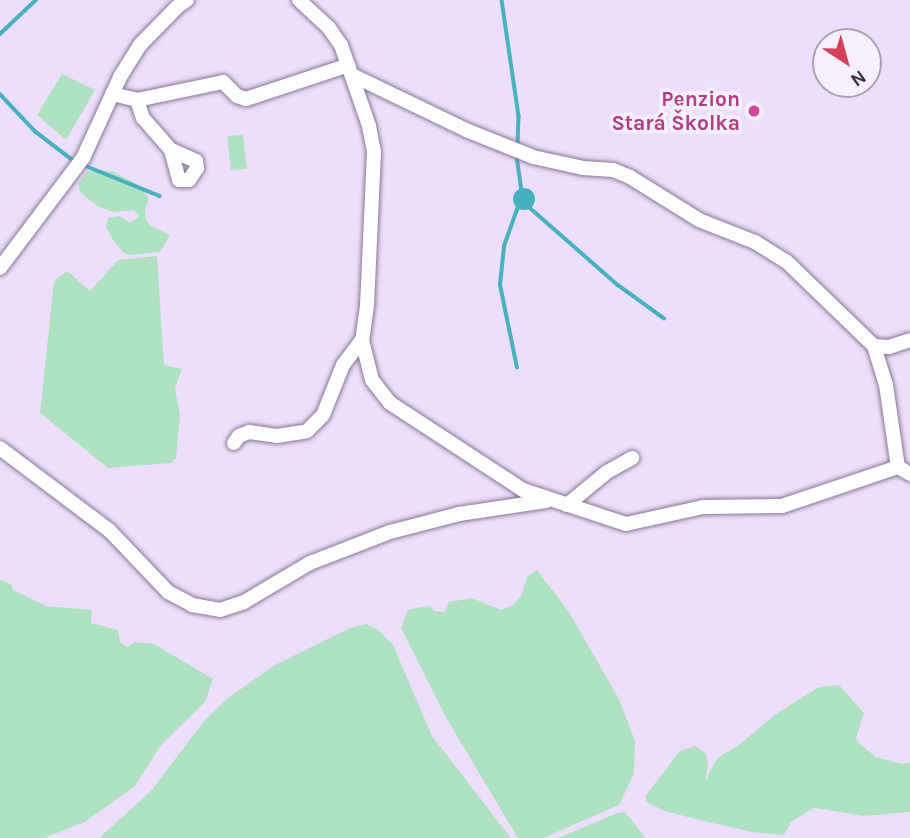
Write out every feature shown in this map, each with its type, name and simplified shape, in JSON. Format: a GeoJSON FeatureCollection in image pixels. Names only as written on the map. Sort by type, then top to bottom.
{"type":"FeatureCollection","features":[{"type":"Feature","properties":{"kind":"street"},"geometry":{"type":"LineString","coordinates":[[0,268],[83,158],[112,94],[140,45],[177,6],[187,0]]}},
{"type":"Feature","properties":{"kind":"street"},"geometry":{"type":"LineString","coordinates":[[304,1],[341,45],[351,70],[374,152],[367,306],[362,340],[372,380],[390,403],[521,497]]}},
{"type":"Feature","properties":{"kind":"street"},"geometry":{"type":"LineString","coordinates":[[0,448],[108,530],[168,592],[192,605],[220,610],[244,602],[310,563],[390,532],[521,497],[567,505],[626,524],[703,507],[782,506],[904,470],[886,385],[874,346],[786,261],[755,243],[699,220],[630,177],[613,170],[583,168],[533,157],[466,130],[351,70],[246,99],[237,96],[223,82],[137,100],[112,94]]}},
{"type":"Feature","properties":{"kind":"street"},"geometry":{"type":"LineString","coordinates":[[137,100],[142,118],[171,150]]}},
{"type":"Feature","properties":{"kind":"street"},"geometry":{"type":"LineString","coordinates":[[234,443],[239,436],[249,432],[278,436],[307,431],[323,415],[343,365],[362,340]]}},
{"type":"Feature","properties":{"kind":"street"},"geometry":{"type":"LineString","coordinates":[[874,346],[889,347],[910,340]]}},
{"type":"Feature","properties":{"kind":"street"},"geometry":{"type":"LineString","coordinates":[[567,505],[607,472],[632,458]]}},
{"type":"Feature","properties":{"kind":"green space"},"geometry":{"type":"Polygon","coordinates":[[[62,74],[95,90],[66,140],[37,115],[62,74]]]}},
{"type":"Feature","properties":{"kind":"green space"},"geometry":{"type":"Polygon","coordinates":[[[243,135],[247,169],[231,170],[227,136],[243,135]]]}},
{"type":"Feature","properties":{"kind":"green space"},"geometry":{"type":"Polygon","coordinates":[[[87,172],[114,172],[140,186],[149,199],[145,210],[146,220],[151,226],[170,235],[160,252],[131,255],[124,253],[113,240],[106,227],[108,218],[119,216],[131,223],[139,216],[134,210],[113,212],[97,206],[80,192],[78,184],[87,172]]]}},
{"type":"Feature","properties":{"kind":"green space"},"geometry":{"type":"Polygon","coordinates":[[[157,256],[164,365],[182,369],[175,388],[180,416],[176,458],[172,463],[108,468],[40,413],[54,281],[67,271],[90,291],[118,260],[157,256]]]}},
{"type":"Feature","properties":{"kind":"green space"},"geometry":{"type":"Polygon","coordinates":[[[537,570],[569,612],[619,699],[635,741],[634,774],[619,805],[543,838],[518,838],[448,721],[401,628],[408,610],[421,607],[430,606],[434,611],[445,612],[449,602],[472,598],[501,610],[513,605],[521,596],[527,577],[537,570]]]}},
{"type":"Feature","properties":{"kind":"green space"},"geometry":{"type":"Polygon","coordinates":[[[0,579],[12,585],[13,590],[46,606],[92,610],[91,623],[118,630],[120,642],[127,647],[135,642],[154,644],[213,679],[205,702],[161,745],[135,786],[85,822],[44,838],[0,838],[0,579]]]}},
{"type":"Feature","properties":{"kind":"green space"},"geometry":{"type":"Polygon","coordinates":[[[366,624],[379,630],[393,645],[432,736],[511,838],[99,838],[151,791],[204,721],[228,698],[275,665],[350,628],[366,624]]]}},
{"type":"Feature","properties":{"kind":"green space"},"geometry":{"type":"Polygon","coordinates":[[[839,685],[864,713],[856,738],[859,743],[876,757],[902,764],[910,762],[910,812],[864,816],[814,808],[791,822],[784,835],[752,832],[699,820],[665,811],[646,802],[646,795],[680,751],[695,746],[706,754],[708,765],[705,782],[717,758],[739,745],[776,714],[819,687],[839,685]]]}},
{"type":"Feature","properties":{"kind":"green space"},"geometry":{"type":"Polygon","coordinates":[[[625,812],[646,838],[558,838],[617,813],[625,812]]]}},
{"type":"Feature","properties":{"kind":"water"},"geometry":{"type":"Polygon","coordinates":[[[520,188],[528,188],[535,195],[535,203],[528,210],[520,210],[513,203],[513,195],[520,188]]]}},
{"type":"Feature","properties":{"kind":"waterway"},"geometry":{"type":"LineString","coordinates":[[0,34],[36,0]]}},
{"type":"Feature","properties":{"kind":"waterway"},"geometry":{"type":"LineString","coordinates":[[502,0],[519,116],[518,145]]}},
{"type":"Feature","properties":{"kind":"waterway"},"geometry":{"type":"LineString","coordinates":[[0,94],[36,132],[74,161]]}},
{"type":"Feature","properties":{"kind":"waterway"},"geometry":{"type":"LineString","coordinates":[[517,156],[522,193]]}},
{"type":"Feature","properties":{"kind":"waterway"},"geometry":{"type":"LineString","coordinates":[[81,164],[160,196]]}},
{"type":"Feature","properties":{"kind":"waterway"},"geometry":{"type":"LineString","coordinates":[[528,206],[618,285],[664,318]]}},
{"type":"Feature","properties":{"kind":"waterway"},"geometry":{"type":"LineString","coordinates":[[517,368],[500,285],[504,246],[518,207]]}},
{"type":"Feature","properties":{"kind":"place","name":"Penzion Stará Školka"},"geometry":{"type":"Point","coordinates":[754,111]}}]}
